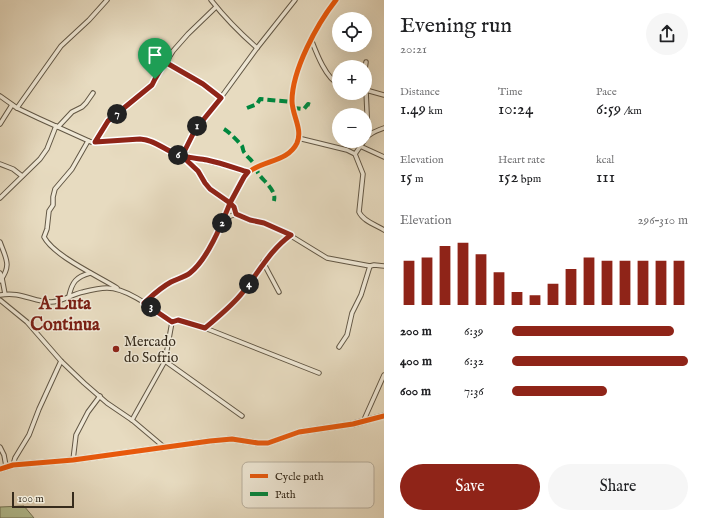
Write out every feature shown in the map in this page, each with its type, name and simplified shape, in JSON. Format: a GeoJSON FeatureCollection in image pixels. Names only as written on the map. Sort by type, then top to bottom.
{"type":"FeatureCollection","features":[{"type":"Feature","properties":{"kind":"street"},"geometry":{"type":"LineString","coordinates":[[17,108],[61,46],[89,20],[107,0]]}},
{"type":"Feature","properties":{"kind":"street"},"geometry":{"type":"LineString","coordinates":[[211,0],[237,30],[257,48]]}},
{"type":"Feature","properties":{"kind":"street"},"geometry":{"type":"LineString","coordinates":[[182,156],[195,130],[295,0]]}},
{"type":"Feature","properties":{"kind":"street"},"geometry":{"type":"LineString","coordinates":[[144,303],[156,292],[190,273],[197,266],[208,250],[222,224],[230,203],[248,172],[287,155],[293,148],[298,138],[298,130],[292,107],[292,93],[301,63],[311,39],[328,9],[336,0]]}},
{"type":"Feature","properties":{"kind":"street"},"geometry":{"type":"LineString","coordinates":[[95,142],[108,121],[152,85],[165,62],[188,34],[216,7]]}},
{"type":"Feature","properties":{"kind":"street"},"geometry":{"type":"LineString","coordinates":[[311,39],[320,62],[332,80]]}},
{"type":"Feature","properties":{"kind":"street"},"geometry":{"type":"LineString","coordinates":[[165,62],[203,84],[221,98]]}},
{"type":"Feature","properties":{"kind":"street"},"geometry":{"type":"LineString","coordinates":[[372,91],[384,95]]}},
{"type":"Feature","properties":{"kind":"street"},"geometry":{"type":"LineString","coordinates":[[0,198],[40,159],[47,149],[57,127],[72,112],[82,107],[93,93]]}},
{"type":"Feature","properties":{"kind":"street"},"geometry":{"type":"LineString","coordinates":[[0,96],[17,108],[88,141],[147,140],[182,156],[208,160],[248,172]]}},
{"type":"Feature","properties":{"kind":"street"},"geometry":{"type":"LineString","coordinates":[[0,124],[12,104]]}},
{"type":"Feature","properties":{"kind":"street"},"geometry":{"type":"LineString","coordinates":[[372,133],[384,128]]}},
{"type":"Feature","properties":{"kind":"street"},"geometry":{"type":"LineString","coordinates":[[298,138],[347,150],[355,154],[363,174],[360,191],[360,215],[384,230]]}},
{"type":"Feature","properties":{"kind":"street"},"geometry":{"type":"LineString","coordinates":[[88,141],[72,169],[55,189],[53,204],[49,211],[47,229],[44,237],[50,246],[90,273],[144,303],[172,322]]}},
{"type":"Feature","properties":{"kind":"street"},"geometry":{"type":"LineString","coordinates":[[355,154],[359,148]]}},
{"type":"Feature","properties":{"kind":"street"},"geometry":{"type":"LineString","coordinates":[[364,148],[384,157]]}},
{"type":"Feature","properties":{"kind":"street"},"geometry":{"type":"LineString","coordinates":[[182,156],[198,171],[210,189],[234,207],[236,214]]}},
{"type":"Feature","properties":{"kind":"street"},"geometry":{"type":"LineString","coordinates":[[0,164],[14,169],[22,176]]}},
{"type":"Feature","properties":{"kind":"street"},"geometry":{"type":"LineString","coordinates":[[222,224],[228,217],[236,214],[250,220],[264,223],[291,235],[327,258],[370,266],[384,266]]}},
{"type":"Feature","properties":{"kind":"street"},"geometry":{"type":"LineString","coordinates":[[205,328],[231,306],[263,262],[291,235]]}},
{"type":"Feature","properties":{"kind":"street"},"geometry":{"type":"LineString","coordinates":[[0,242],[8,263],[1,279]]}},
{"type":"Feature","properties":{"kind":"street"},"geometry":{"type":"LineString","coordinates":[[263,262],[279,292]]}},
{"type":"Feature","properties":{"kind":"street"},"geometry":{"type":"LineString","coordinates":[[339,347],[346,335],[352,313],[361,295],[370,266]]}},
{"type":"Feature","properties":{"kind":"street"},"geometry":{"type":"LineString","coordinates":[[0,273],[5,294]]}},
{"type":"Feature","properties":{"kind":"street"},"geometry":{"type":"LineString","coordinates":[[69,296],[71,285],[80,276],[90,273]]}},
{"type":"Feature","properties":{"kind":"street"},"geometry":{"type":"LineString","coordinates":[[0,295],[17,294],[53,302],[69,296],[101,288],[114,288],[121,290]]}},
{"type":"Feature","properties":{"kind":"street"},"geometry":{"type":"LineString","coordinates":[[0,300],[27,322],[61,361],[107,403],[132,420],[164,448]]}},
{"type":"Feature","properties":{"kind":"street"},"geometry":{"type":"LineString","coordinates":[[172,322],[178,320],[205,328],[319,373]]}},
{"type":"Feature","properties":{"kind":"street"},"geometry":{"type":"LineString","coordinates":[[132,420],[165,361],[172,322]]}},
{"type":"Feature","properties":{"kind":"street"},"geometry":{"type":"LineString","coordinates":[[13,465],[15,458],[29,435],[38,409],[61,361]]}},
{"type":"Feature","properties":{"kind":"street"},"geometry":{"type":"LineString","coordinates":[[165,361],[242,416]]}},
{"type":"Feature","properties":{"kind":"street"},"geometry":{"type":"LineString","coordinates":[[363,422],[384,375]]}},
{"type":"Feature","properties":{"kind":"street"},"geometry":{"type":"LineString","coordinates":[[73,460],[76,435],[88,412],[100,396]]}},
{"type":"Feature","properties":{"kind":"street"},"geometry":{"type":"LineString","coordinates":[[0,469],[13,465],[73,460],[223,440],[268,443],[299,432],[353,424],[384,416]]}},
{"type":"Feature","properties":{"kind":"street"},"geometry":{"type":"LineString","coordinates":[[0,446],[4,455],[6,466]]}},
{"type":"Feature","properties":{"kind":"green space"},"geometry":{"type":"Polygon","coordinates":[[[24,506],[34,518],[0,518],[0,507],[24,506]]]}},
{"type":"Feature","properties":{"kind":"marked path"},"geometry":{"type":"LineString","coordinates":[[247,108],[257,104],[260,99],[292,102]]}},
{"type":"Feature","properties":{"kind":"marked path"},"geometry":{"type":"LineString","coordinates":[[293,109],[304,109],[308,104],[311,105]]}},
{"type":"Feature","properties":{"kind":"marked path"},"geometry":{"type":"LineString","coordinates":[[224,129],[241,144],[244,152],[256,167]]}},
{"type":"Feature","properties":{"kind":"marked path"},"geometry":{"type":"LineString","coordinates":[[259,166],[257,170],[258,173],[272,189],[274,201]]}},
{"type":"Feature","properties":{"kind":"cycle path"},"geometry":{"type":"LineString","coordinates":[[144,303],[162,288],[187,275],[198,265],[215,239],[233,196],[245,176],[255,168],[288,154],[297,143],[299,132],[292,106],[293,89],[296,76],[314,34],[336,0]]}},
{"type":"Feature","properties":{"kind":"cycle path"},"geometry":{"type":"LineString","coordinates":[[0,469],[13,465],[73,460],[210,441],[232,439],[268,443],[299,432],[353,424],[384,416]]}},
{"type":"Feature","properties":{"kind":"place","name":"Mercado do Sofrio"},"geometry":{"type":"Point","coordinates":[116,349]}},
{"type":"Feature","properties":{"kind":"district","name":"A Luta Continua"},"geometry":{"type":"Point","coordinates":[65,313]}},
{"type":"Feature","properties":{"kind":"route"},"geometry":{"type":"LineString","coordinates":[[155,79],[152,85],[108,121],[95,142],[100,143],[140,139],[147,140],[182,156],[208,160],[248,172],[230,203],[236,210],[236,214],[250,220],[278,228],[291,235],[263,262],[245,290],[231,306],[205,328],[178,320],[172,322],[144,303],[156,292],[190,273],[197,266],[217,234],[230,203],[210,189],[198,171],[182,156],[195,130],[221,98],[196,79],[165,62],[155,79]]}}]}
